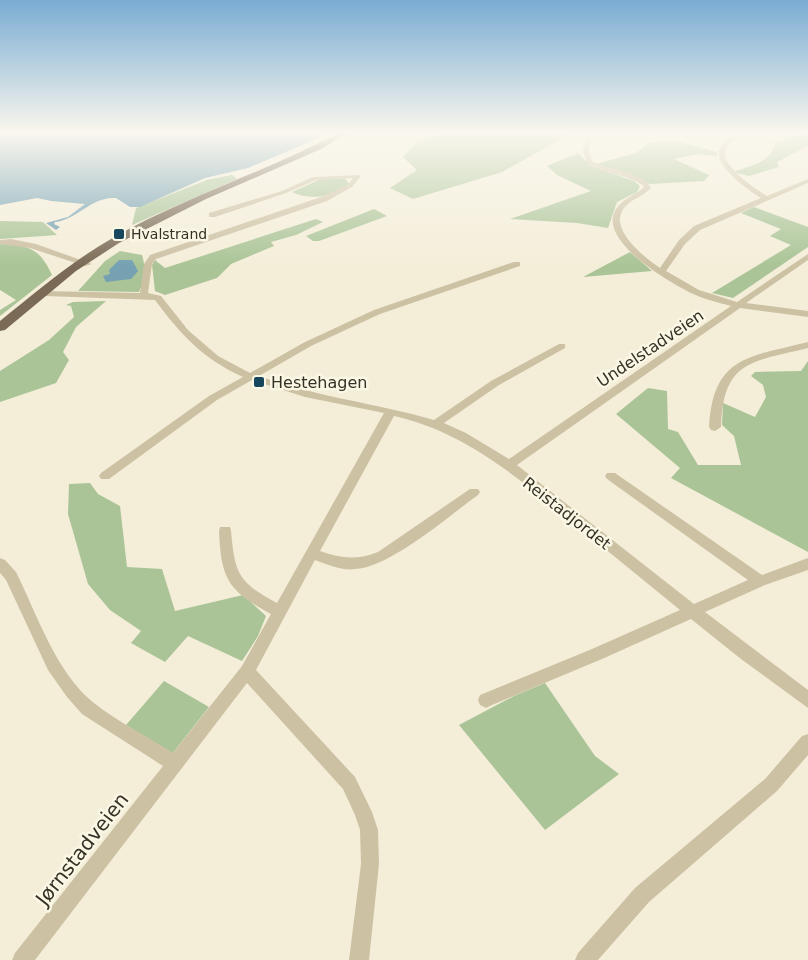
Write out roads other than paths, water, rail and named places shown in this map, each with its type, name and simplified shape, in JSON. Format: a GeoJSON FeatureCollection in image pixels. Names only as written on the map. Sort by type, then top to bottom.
{"type":"FeatureCollection","features":[{"type":"Feature","properties":{"kind":"main road"},"geometry":{"type":"LineString","coordinates":[[0,335],[85,263],[115,241],[249,177]]}},
{"type":"Feature","properties":{"kind":"main road"},"geometry":{"type":"LineString","coordinates":[[0,327],[49,293]]}},
{"type":"Feature","properties":{"kind":"street"},"geometry":{"type":"LineString","coordinates":[[212,215],[284,192],[315,178],[341,177]]}},
{"type":"Feature","properties":{"kind":"street"},"geometry":{"type":"LineString","coordinates":[[49,293],[144,294],[147,286],[148,264],[153,257],[324,199],[350,186],[357,177]]}},
{"type":"Feature","properties":{"kind":"street"},"geometry":{"type":"LineString","coordinates":[[632,177],[639,179],[648,188],[621,207],[617,213],[617,225],[633,250],[661,272],[701,296],[739,305],[808,314]]}},
{"type":"Feature","properties":{"kind":"street"},"geometry":{"type":"LineString","coordinates":[[739,177],[765,198]]}},
{"type":"Feature","properties":{"kind":"street"},"geometry":{"type":"LineString","coordinates":[[661,272],[691,232],[808,181]]}},
{"type":"Feature","properties":{"kind":"street"},"geometry":{"type":"LineString","coordinates":[[0,242],[18,241],[69,261],[85,263]]}},
{"type":"Feature","properties":{"kind":"street","name":"Undelstadveien"},"geometry":{"type":"LineString","coordinates":[[508,465],[808,256]]}},
{"type":"Feature","properties":{"kind":"street"},"geometry":{"type":"LineString","coordinates":[[105,476],[213,398],[251,375],[357,320],[517,264]]}},
{"type":"Feature","properties":{"kind":"street","name":"Reistadjordet"},"geometry":{"type":"LineString","coordinates":[[144,294],[158,298],[184,332],[210,354],[251,375],[306,394],[391,411],[435,424],[477,444],[508,465],[746,654],[808,700]]}},
{"type":"Feature","properties":{"kind":"street"},"geometry":{"type":"LineString","coordinates":[[715,427],[715,401],[730,373],[760,357],[808,345]]}},
{"type":"Feature","properties":{"kind":"street"},"geometry":{"type":"LineString","coordinates":[[435,424],[495,383],[562,346]]}},
{"type":"Feature","properties":{"kind":"street","name":"Jørnstadveien"},"geometry":{"type":"LineString","coordinates":[[22,960],[247,671],[391,411]]}},
{"type":"Feature","properties":{"kind":"street"},"geometry":{"type":"LineString","coordinates":[[610,476],[760,581]]}},
{"type":"Feature","properties":{"kind":"street"},"geometry":{"type":"LineString","coordinates":[[313,554],[352,566],[368,563],[384,556],[474,492]]}},
{"type":"Feature","properties":{"kind":"street"},"geometry":{"type":"LineString","coordinates":[[225,531],[228,565],[237,583],[254,598],[280,612]]}},
{"type":"Feature","properties":{"kind":"street"},"geometry":{"type":"LineString","coordinates":[[0,564],[11,576],[54,665],[73,692],[88,708],[174,763]]}},
{"type":"Feature","properties":{"kind":"street"},"geometry":{"type":"LineString","coordinates":[[486,700],[760,581],[808,564]]}},
{"type":"Feature","properties":{"kind":"street"},"geometry":{"type":"LineString","coordinates":[[247,671],[349,783],[363,812],[369,830],[370,864],[359,960]]}},
{"type":"Feature","properties":{"kind":"street"},"geometry":{"type":"LineString","coordinates":[[585,960],[642,895],[771,785],[808,742]]}},
{"type":"Feature","properties":{"kind":"water"},"geometry":{"type":"Polygon","coordinates":[[[0,177],[210,177],[140,207],[130,207],[116,198],[100,200],[71,217],[55,222],[54,224],[60,227],[56,230],[46,223],[68,217],[85,204],[37,198],[0,205],[0,177]]]}},
{"type":"Feature","properties":{"kind":"water"},"geometry":{"type":"Polygon","coordinates":[[[119,260],[132,260],[138,271],[131,279],[106,282],[103,276],[110,274],[109,270],[119,260]]]}},
{"type":"Feature","properties":{"kind":"place","name":"Hvalstrand"},"geometry":{"type":"Point","coordinates":[119,234]}},
{"type":"Feature","properties":{"kind":"place","name":"Hestehagen"},"geometry":{"type":"Point","coordinates":[259,382]}}]}
